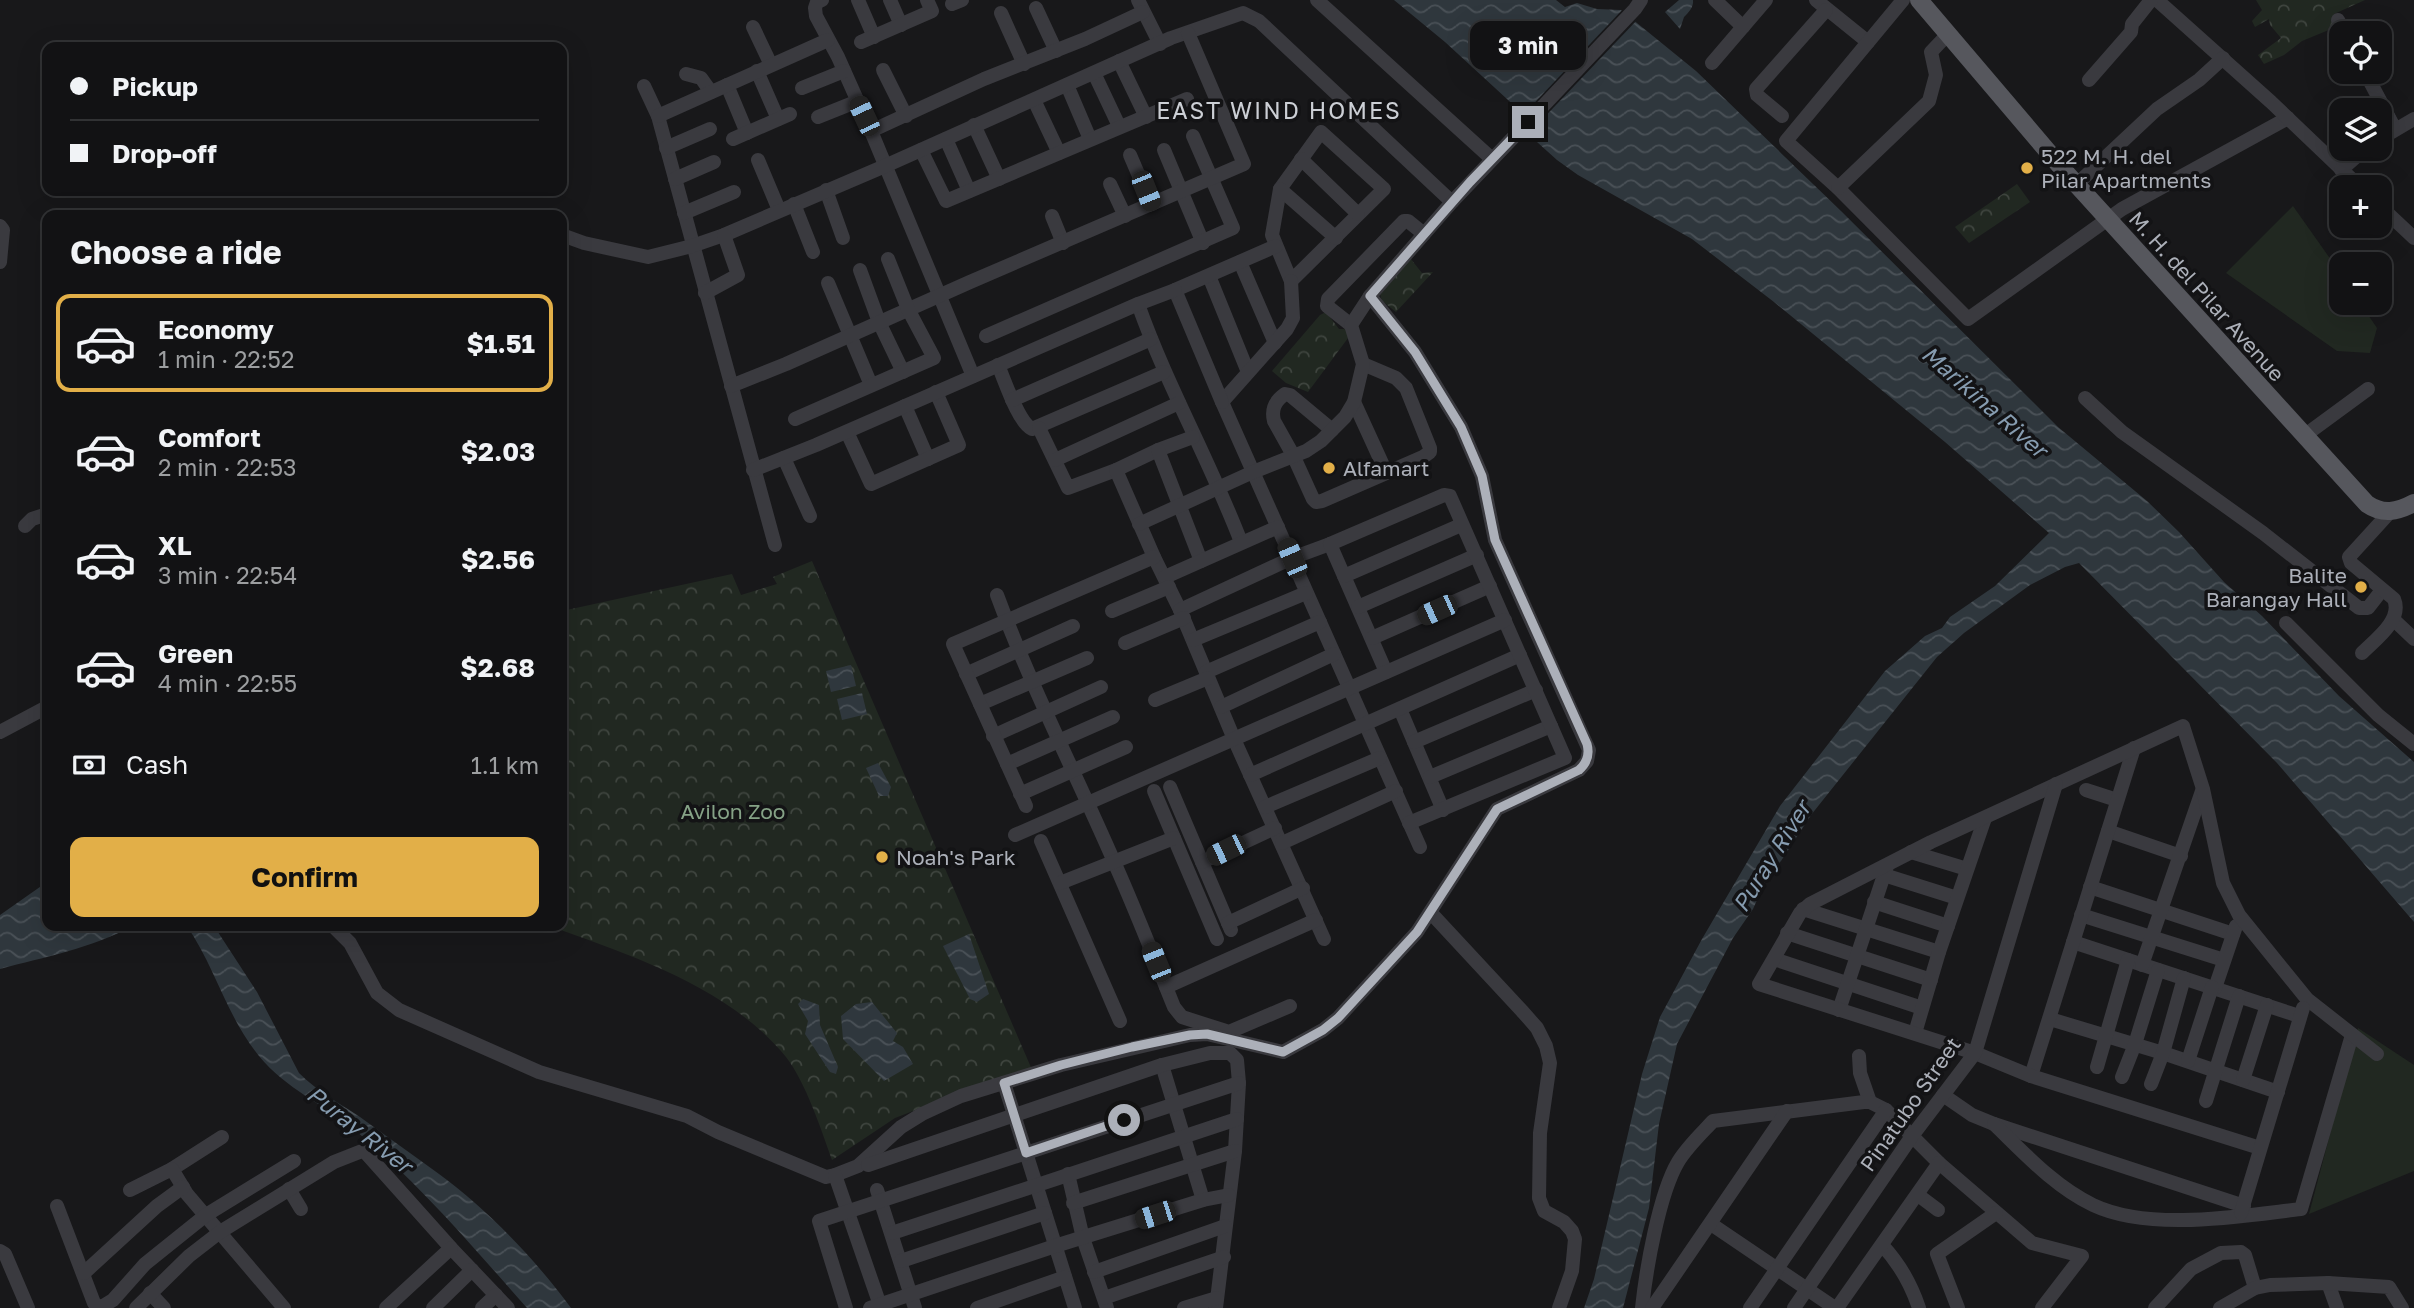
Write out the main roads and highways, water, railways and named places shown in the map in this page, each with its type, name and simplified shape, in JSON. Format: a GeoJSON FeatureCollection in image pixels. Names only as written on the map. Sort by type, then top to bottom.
{"type":"FeatureCollection","features":[{"type":"Feature","properties":{"kind":"main road","name":"M. H. del Pilar Avenue"},"geometry":{"type":"LineString","coordinates":[[1919,0],[2106,218],[2367,504],[2374,509],[2390,512],[2414,503]]}},
{"type":"Feature","properties":{"kind":"water"},"geometry":{"type":"Polygon","coordinates":[[[1394,0],[1556,0],[1565,7],[1577,3],[1597,9],[1621,10],[1696,71],[2058,427],[2147,501],[2339,696],[2414,762],[2414,922],[2277,763],[2079,563],[2065,567],[2030,585],[1964,633],[1937,657],[1811,815],[1781,861],[1769,873],[1753,909],[1733,938],[1677,1044],[1659,1124],[1649,1208],[1623,1308],[1584,1308],[1594,1279],[1642,1074],[1660,1017],[1780,806],[1885,671],[1925,636],[1942,628],[1950,617],[1995,586],[2049,533],[1945,442],[1774,302],[1692,239],[1578,175],[1557,160],[1537,142],[1544,133],[1445,42],[1394,0]]]}},
{"type":"Feature","properties":{"kind":"water"},"geometry":{"type":"Polygon","coordinates":[[[1679,0],[1693,0],[1680,29],[1665,12],[1679,0]]]}},
{"type":"Feature","properties":{"kind":"water"},"geometry":{"type":"Polygon","coordinates":[[[851,665],[856,686],[831,692],[826,671],[851,665]]]}},
{"type":"Feature","properties":{"kind":"water"},"geometry":{"type":"Polygon","coordinates":[[[862,693],[867,714],[842,720],[837,699],[862,693]]]}},
{"type":"Feature","properties":{"kind":"water"},"geometry":{"type":"Polygon","coordinates":[[[878,763],[891,787],[888,796],[879,796],[866,768],[878,763]]]}},
{"type":"Feature","properties":{"kind":"water"},"geometry":{"type":"Polygon","coordinates":[[[42,886],[42,931],[123,931],[85,946],[0,969],[0,915],[42,886]]]}},
{"type":"Feature","properties":{"kind":"water","name":"Puray River"},"geometry":{"type":"Polygon","coordinates":[[[190,931],[217,931],[257,992],[299,1073],[439,1174],[476,1204],[526,1253],[571,1308],[527,1308],[402,1172],[356,1131],[270,1068],[238,1025],[190,931]]]}},
{"type":"Feature","properties":{"kind":"water"},"geometry":{"type":"Polygon","coordinates":[[[969,934],[989,994],[977,1002],[970,999],[943,946],[969,934]]]}},
{"type":"Feature","properties":{"kind":"water"},"geometry":{"type":"Polygon","coordinates":[[[803,999],[819,1005],[820,1025],[838,1067],[836,1074],[830,1072],[805,1034],[808,1021],[798,1004],[803,999]]]}},
{"type":"Feature","properties":{"kind":"water"},"geometry":{"type":"Polygon","coordinates":[[[872,1002],[897,1033],[893,1041],[903,1047],[913,1064],[884,1081],[843,1039],[841,1016],[856,1004],[872,1002]]]}},
{"type":"Feature","properties":{"kind":"place","name":"522 M. H. del Pilar Apartments"},"geometry":{"type":"Point","coordinates":[2027,168]}},
{"type":"Feature","properties":{"kind":"place","name":"Alfamart"},"geometry":{"type":"Point","coordinates":[1329,468]}},
{"type":"Feature","properties":{"kind":"place","name":"Balite Barangay Hall"},"geometry":{"type":"Point","coordinates":[2361,587]}},
{"type":"Feature","properties":{"kind":"place","name":"Noah's Park"},"geometry":{"type":"Point","coordinates":[882,857]}},
{"type":"Feature","properties":{"kind":"district","name":"EAST WIND HOMES"},"geometry":{"type":"Point","coordinates":[1279,110]}},
{"type":"Feature","properties":{"kind":"water label","name":"Marikina River"},"geometry":{"type":"Point","coordinates":[1985,401]}},
{"type":"Feature","properties":{"kind":"park label","name":"Avilon Zoo"},"geometry":{"type":"Point","coordinates":[733,811]}}]}
